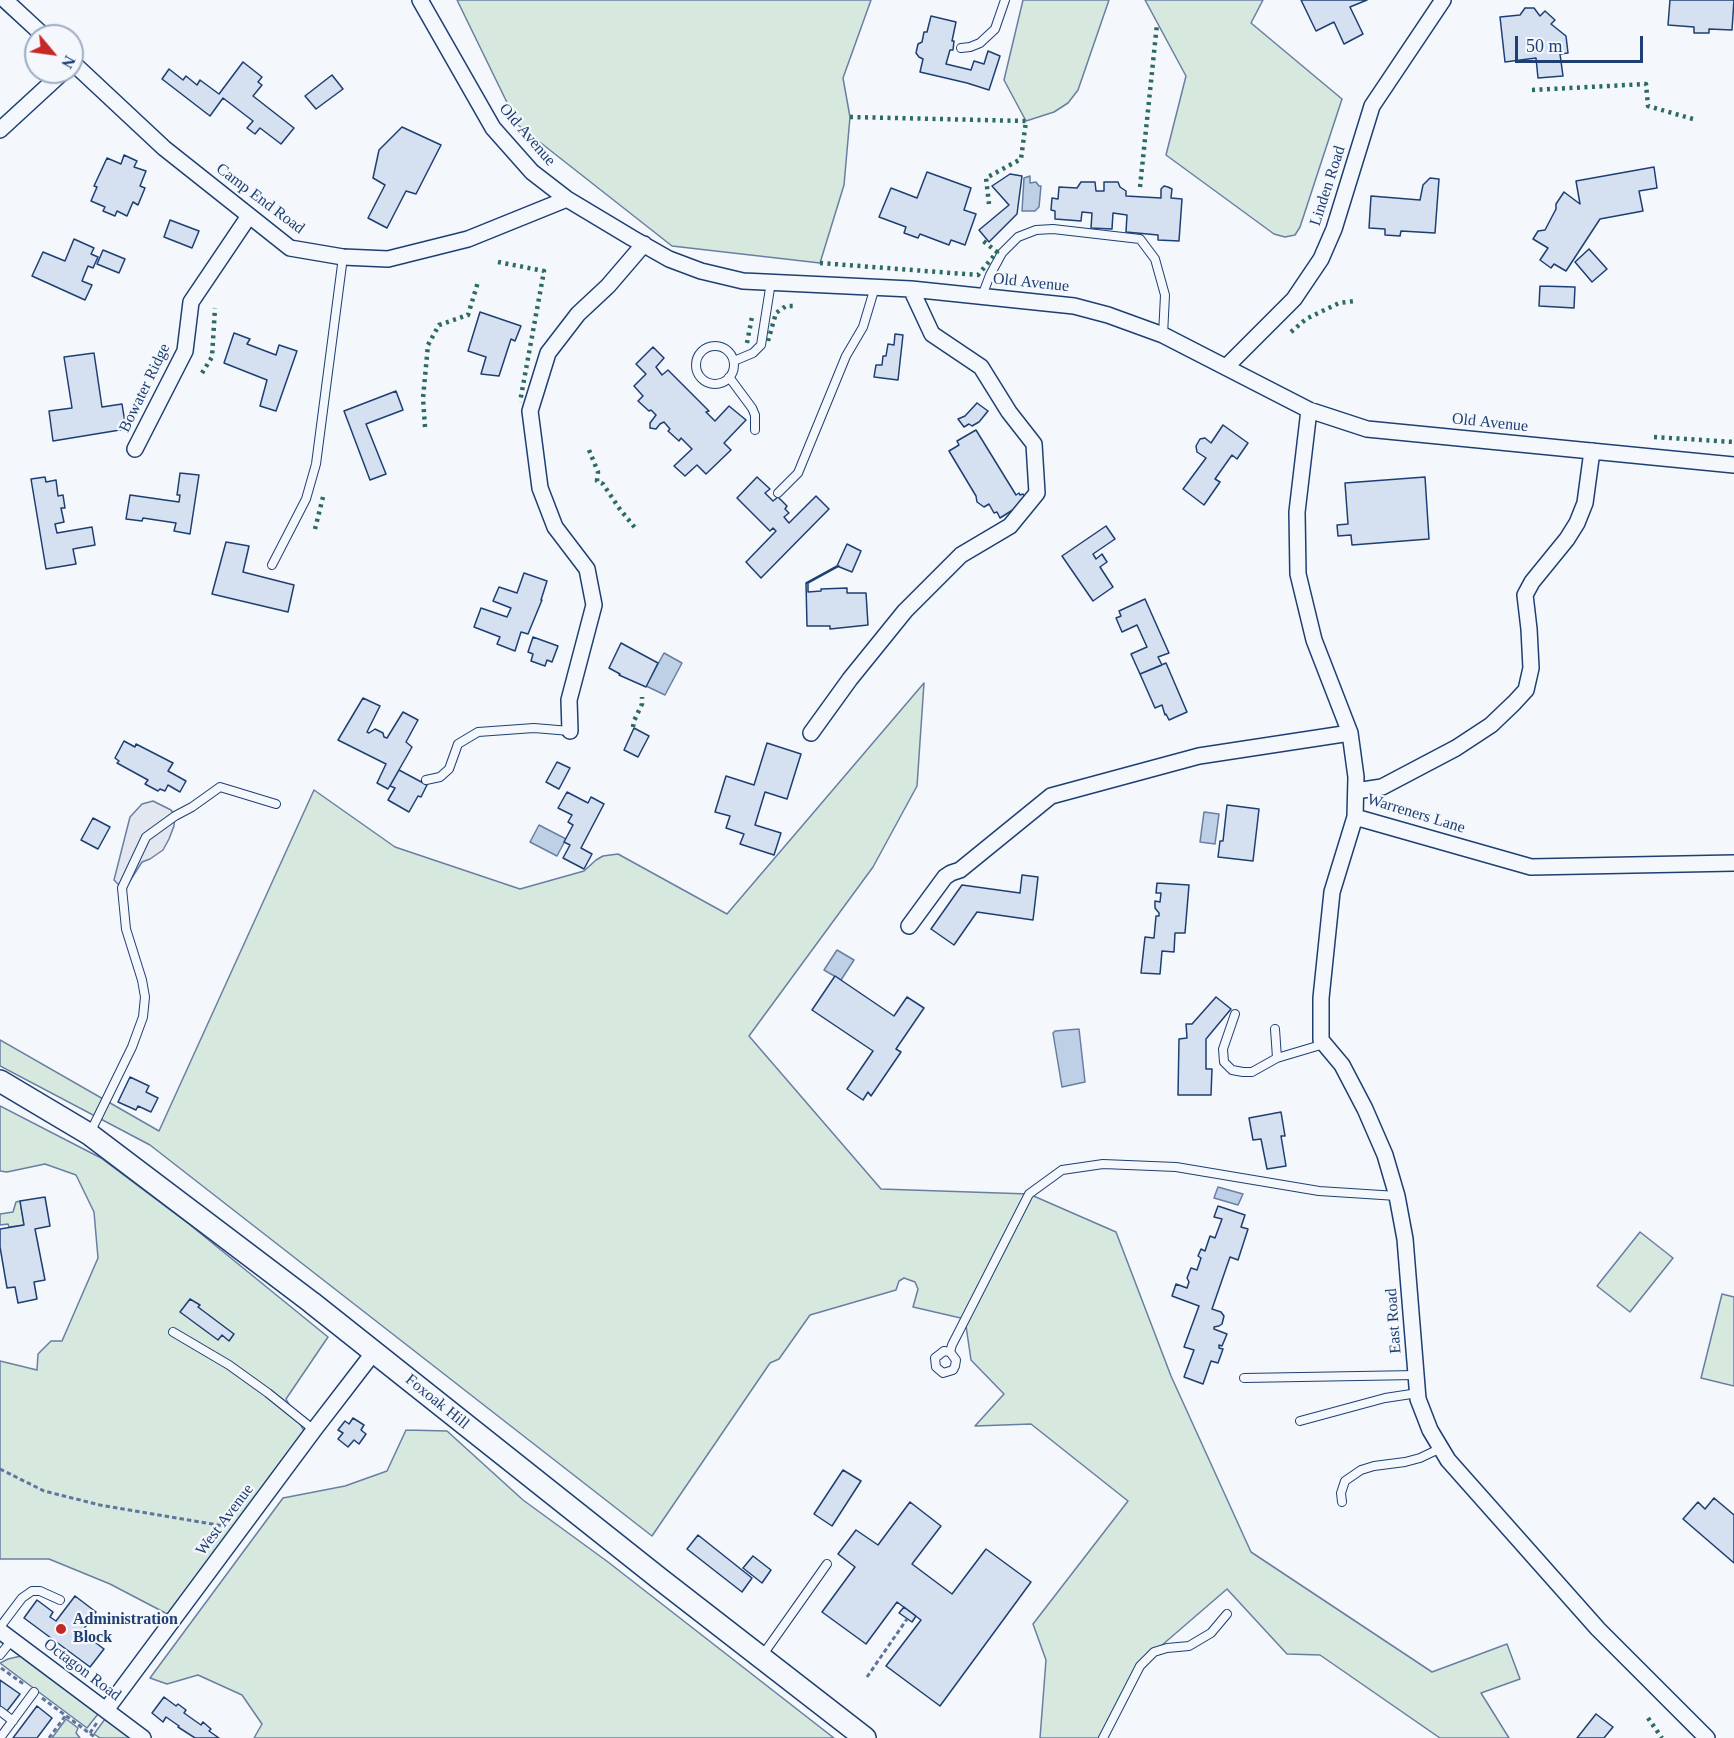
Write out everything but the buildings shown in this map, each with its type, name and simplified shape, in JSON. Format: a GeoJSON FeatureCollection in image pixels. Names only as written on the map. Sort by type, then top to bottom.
{"type":"FeatureCollection","features":[{"type":"Feature","properties":{"kind":"main road","name":"Foxoak Hill"},"geometry":{"type":"LineString","coordinates":[[0,1081],[89,1134],[374,1352],[865,1738]]}},
{"type":"Feature","properties":{"kind":"street"},"geometry":{"type":"LineString","coordinates":[[5,0],[31,24]]}},
{"type":"Feature","properties":{"kind":"street","name":"Old Avenue"},"geometry":{"type":"LineString","coordinates":[[420,0],[493,128],[532,172],[567,199],[669,259],[702,272],[742,281],[911,289],[1074,306],[1163,334],[1309,410],[1367,429],[1734,465]]}},
{"type":"Feature","properties":{"kind":"street","name":"Linden Road"},"geometry":{"type":"LineString","coordinates":[[1226,367],[1294,299],[1321,260],[1334,229],[1372,106],[1443,0]]}},
{"type":"Feature","properties":{"kind":"street","name":"Camp End Road"},"geometry":{"type":"LineString","coordinates":[[84,74],[164,148],[290,248],[343,257],[388,259],[458,241],[567,199]]}},
{"type":"Feature","properties":{"kind":"street"},"geometry":{"type":"LineString","coordinates":[[0,130],[50,84]]}},
{"type":"Feature","properties":{"kind":"street","name":"Bowater Ridge"},"geometry":{"type":"LineString","coordinates":[[135,449],[185,351],[191,302],[249,216]]}},
{"type":"Feature","properties":{"kind":"street"},"geometry":{"type":"LineString","coordinates":[[570,731],[569,700],[594,605],[587,569],[555,526],[540,488],[530,411],[548,353],[578,314],[608,286],[644,244]]}},
{"type":"Feature","properties":{"kind":"street"},"geometry":{"type":"LineString","coordinates":[[811,733],[850,679],[905,611],[962,555],[1011,526],[1037,493],[1034,444],[1009,412],[981,367],[932,334],[911,289]]}},
{"type":"Feature","properties":{"kind":"street","name":"Warreners Lane"},"geometry":{"type":"LineString","coordinates":[[1309,410],[1297,512],[1298,574],[1314,640],[1350,733],[1356,777],[1355,817],[1531,867],[1734,863]]}},
{"type":"Feature","properties":{"kind":"street"},"geometry":{"type":"LineString","coordinates":[[1356,791],[1382,787],[1456,748],[1491,725],[1526,690],[1531,668],[1525,595],[1532,582],[1577,523],[1586,503],[1592,452]]}},
{"type":"Feature","properties":{"kind":"street"},"geometry":{"type":"LineString","coordinates":[[909,926],[945,877],[960,870],[1051,796],[1198,756],[1350,733]]}},
{"type":"Feature","properties":{"kind":"street"},"geometry":{"type":"LineString","coordinates":[[1324,1044],[1321,1040],[1321,998],[1332,892],[1355,817]]}},
{"type":"Feature","properties":{"kind":"street","name":"East Road"},"geometry":{"type":"LineString","coordinates":[[1324,1044],[1342,1065],[1365,1109],[1385,1155],[1397,1196],[1406,1248],[1418,1399],[1430,1430],[1448,1460],[1598,1629],[1707,1738]]}},
{"type":"Feature","properties":{"kind":"street","name":"West Avenue"},"geometry":{"type":"LineString","coordinates":[[106,1710],[374,1352]]}},
{"type":"Feature","properties":{"kind":"street","name":"Octagon Road"},"geometry":{"type":"LineString","coordinates":[[4,1633],[143,1738]]}},
{"type":"Feature","properties":{"kind":"lane"},"geometry":{"type":"LineString","coordinates":[[961,48],[980,42],[995,29],[1005,0]]}},
{"type":"Feature","properties":{"kind":"lane"},"geometry":{"type":"LineString","coordinates":[[982,296],[1002,253],[1018,237],[1036,230],[1140,239],[1155,259],[1165,295],[1163,334]]}},
{"type":"Feature","properties":{"kind":"lane"},"geometry":{"type":"LineString","coordinates":[[272,565],[306,499],[316,464],[343,257]]}},
{"type":"Feature","properties":{"kind":"lane"},"geometry":{"type":"LineString","coordinates":[[734,361],[753,353],[760,345],[771,282]]}},
{"type":"Feature","properties":{"kind":"lane"},"geometry":{"type":"LineString","coordinates":[[778,493],[798,473],[846,356],[863,327],[875,287]]}},
{"type":"Feature","properties":{"kind":"lane"},"geometry":{"type":"LineString","coordinates":[[715,345],[727,349],[734,361],[729,377],[720,383],[708,382],[698,374],[696,361],[703,350],[715,345]]}},
{"type":"Feature","properties":{"kind":"lane"},"geometry":{"type":"LineString","coordinates":[[729,377],[752,408],[755,415],[755,430]]}},
{"type":"Feature","properties":{"kind":"lane"},"geometry":{"type":"LineString","coordinates":[[426,780],[440,777],[449,769],[458,744],[478,732],[534,728],[570,731]]}},
{"type":"Feature","properties":{"kind":"lane"},"geometry":{"type":"LineString","coordinates":[[89,1134],[132,1047],[143,1017],[145,997],[126,929],[122,888],[146,837],[220,787],[276,804]]}},
{"type":"Feature","properties":{"kind":"lane"},"geometry":{"type":"LineString","coordinates":[[1236,1014],[1223,1049],[1224,1062],[1232,1070],[1252,1071],[1277,1058],[1324,1044]]}},
{"type":"Feature","properties":{"kind":"lane"},"geometry":{"type":"LineString","coordinates":[[1275,1029],[1277,1058]]}},
{"type":"Feature","properties":{"kind":"lane"},"geometry":{"type":"LineString","coordinates":[[950,1352],[1029,1194],[1062,1170],[1103,1164],[1176,1167],[1319,1191],[1397,1196]]}},
{"type":"Feature","properties":{"kind":"lane"},"geometry":{"type":"LineString","coordinates":[[173,1332],[229,1365],[314,1430]]}},
{"type":"Feature","properties":{"kind":"lane"},"geometry":{"type":"LineString","coordinates":[[1244,1378],[1416,1375]]}},
{"type":"Feature","properties":{"kind":"lane"},"geometry":{"type":"LineString","coordinates":[[1300,1421],[1385,1398],[1418,1393]]}},
{"type":"Feature","properties":{"kind":"lane"},"geometry":{"type":"LineString","coordinates":[[1342,1502],[1341,1492],[1345,1481],[1361,1470],[1413,1460],[1441,1448]]}},
{"type":"Feature","properties":{"kind":"lane"},"geometry":{"type":"LineString","coordinates":[[762,1657],[827,1564]]}},
{"type":"Feature","properties":{"kind":"lane"},"geometry":{"type":"LineString","coordinates":[[0,1655],[4,1633],[22,1598],[32,1591],[40,1591],[60,1600]]}},
{"type":"Feature","properties":{"kind":"lane"},"geometry":{"type":"LineString","coordinates":[[1103,1738],[1140,1666],[1154,1652],[1189,1646],[1210,1633],[1227,1614]]}},
{"type":"Feature","properties":{"kind":"lane"},"geometry":{"type":"LineString","coordinates":[[0,1738],[34,1692]]}},
{"type":"Feature","properties":{"kind":"lane"},"geometry":{"type":"LineString","coordinates":[[0,1711],[13,1721]]}},
{"type":"Feature","properties":{"kind":"path"},"geometry":{"type":"LineString","coordinates":[[0,1469],[44,1491],[55,1494],[100,1505],[240,1529]]}},
{"type":"Feature","properties":{"kind":"path"},"geometry":{"type":"LineString","coordinates":[[867,1677],[907,1619]]}},
{"type":"Feature","properties":{"kind":"path"},"geometry":{"type":"LineString","coordinates":[[0,1667],[96,1738]]}},
{"type":"Feature","properties":{"kind":"path"},"geometry":{"type":"LineString","coordinates":[[49,1738],[66,1715]]}},
{"type":"Feature","properties":{"kind":"shaded area"},"geometry":{"type":"Polygon","coordinates":[[[457,0],[871,0],[843,78],[850,117],[844,185],[820,263],[672,246],[518,125],[457,0]]]}},
{"type":"Feature","properties":{"kind":"shaded area"},"geometry":{"type":"Polygon","coordinates":[[[1023,0],[1109,0],[1078,90],[1068,103],[1054,112],[1026,121],[1004,80],[1023,0]]]}},
{"type":"Feature","properties":{"kind":"shaded area"},"geometry":{"type":"Polygon","coordinates":[[[1145,0],[1263,0],[1251,23],[1342,99],[1300,227],[1295,235],[1285,237],[1274,234],[1166,155],[1186,76],[1145,0]]]}},
{"type":"Feature","properties":{"kind":"shaded area"},"geometry":{"type":"Polygon","coordinates":[[[924,683],[917,786],[873,867],[749,1036],[881,1189],[1029,1194],[1116,1232],[1171,1376],[1251,1552],[1432,1672],[1507,1644],[1520,1679],[1481,1693],[1509,1738],[1440,1738],[1320,1655],[1287,1654],[1227,1589],[1140,1666],[1103,1738],[1040,1738],[1046,1660],[1033,1624],[1128,1501],[1031,1424],[975,1426],[1004,1394],[971,1360],[965,1319],[913,1307],[918,1289],[915,1282],[904,1278],[899,1281],[896,1290],[810,1315],[779,1359],[770,1363],[652,1536],[150,1145],[0,1066],[0,1040],[159,1131],[314,790],[395,847],[520,889],[584,871],[603,856],[618,854],[727,914],[924,683]]]}},
{"type":"Feature","properties":{"kind":"shaded area"},"geometry":{"type":"Polygon","coordinates":[[[153,801],[171,810],[175,816],[174,826],[163,850],[142,862],[128,884],[122,888],[114,880],[130,817],[142,804],[153,801]]]}},
{"type":"Feature","properties":{"kind":"shaded area"},"geometry":{"type":"Polygon","coordinates":[[[0,1106],[101,1158],[189,1224],[328,1337],[286,1399],[308,1438],[175,1618],[110,1584],[49,1559],[0,1559],[0,1361],[37,1370],[38,1354],[51,1341],[62,1341],[98,1258],[94,1212],[76,1175],[45,1164],[7,1172],[0,1171],[0,1106]]]}},
{"type":"Feature","properties":{"kind":"shaded area"},"geometry":{"type":"Polygon","coordinates":[[[20,1201],[24,1225],[9,1227],[8,1224],[0,1225],[0,1214],[13,1212],[16,1202],[20,1201]]]}},
{"type":"Feature","properties":{"kind":"shaded area"},"geometry":{"type":"Polygon","coordinates":[[[1640,1232],[1673,1258],[1630,1312],[1597,1286],[1640,1232]]]}},
{"type":"Feature","properties":{"kind":"shaded area"},"geometry":{"type":"Polygon","coordinates":[[[1722,1294],[1734,1297],[1734,1386],[1701,1378],[1722,1294]]]}},
{"type":"Feature","properties":{"kind":"shaded area"},"geometry":{"type":"Polygon","coordinates":[[[406,1430],[447,1431],[523,1500],[608,1562],[834,1738],[254,1738],[262,1724],[242,1695],[198,1675],[167,1684],[150,1678],[283,1498],[345,1486],[387,1471],[406,1430]]]}},
{"type":"Feature","properties":{"kind":"shaded area"},"geometry":{"type":"Polygon","coordinates":[[[21,1656],[98,1714],[87,1728],[0,1663],[21,1656]]]}},
{"type":"Feature","properties":{"kind":"shaded area"},"geometry":{"type":"Polygon","coordinates":[[[66,1719],[78,1728],[76,1733],[80,1738],[52,1738],[66,1719]]]}},
{"type":"Feature","properties":{"kind":"shaded area"},"geometry":{"type":"Polygon","coordinates":[[[105,1719],[131,1738],[100,1738],[94,1734],[105,1719]]]}},
{"type":"Feature","properties":{"kind":"water"},"geometry":{"type":"Polygon","coordinates":[[[1030,176],[1030,183],[1036,182],[1041,186],[1039,207],[1035,211],[1022,211],[1024,178],[1030,176]]]}},
{"type":"Feature","properties":{"kind":"water"},"geometry":{"type":"Polygon","coordinates":[[[664,653],[682,663],[665,695],[646,686],[664,653]]]}},
{"type":"Feature","properties":{"kind":"water"},"geometry":{"type":"Polygon","coordinates":[[[1204,812],[1219,814],[1215,844],[1200,842],[1204,812]]]}},
{"type":"Feature","properties":{"kind":"water"},"geometry":{"type":"Polygon","coordinates":[[[539,825],[566,839],[557,856],[530,842],[539,825]]]}},
{"type":"Feature","properties":{"kind":"water"},"geometry":{"type":"Polygon","coordinates":[[[837,950],[854,960],[841,980],[824,970],[837,950]]]}},
{"type":"Feature","properties":{"kind":"water"},"geometry":{"type":"Polygon","coordinates":[[[1079,1029],[1085,1082],[1062,1087],[1053,1033],[1079,1029]]]}},
{"type":"Feature","properties":{"kind":"water"},"geometry":{"type":"Polygon","coordinates":[[[1218,1187],[1243,1194],[1238,1205],[1214,1198],[1218,1187]]]}},
{"type":"Feature","properties":{"kind":"hedge"},"geometry":{"type":"LineString","coordinates":[[1140,187],[1157,24]]}},
{"type":"Feature","properties":{"kind":"hedge"},"geometry":{"type":"LineString","coordinates":[[1532,90],[1646,84],[1648,106],[1693,119]]}},
{"type":"Feature","properties":{"kind":"hedge"},"geometry":{"type":"LineString","coordinates":[[850,117],[1026,121],[1021,159],[986,178],[989,204]]}},
{"type":"Feature","properties":{"kind":"hedge"},"geometry":{"type":"LineString","coordinates":[[820,263],[978,275],[997,252],[982,240]]}},
{"type":"Feature","properties":{"kind":"hedge"},"geometry":{"type":"LineString","coordinates":[[498,262],[544,271],[520,402]]}},
{"type":"Feature","properties":{"kind":"hedge"},"geometry":{"type":"LineString","coordinates":[[425,427],[423,398],[428,345],[439,325],[468,315],[478,282]]}},
{"type":"Feature","properties":{"kind":"hedge"},"geometry":{"type":"LineString","coordinates":[[1291,332],[1306,319],[1339,303],[1355,301]]}},
{"type":"Feature","properties":{"kind":"hedge"},"geometry":{"type":"LineString","coordinates":[[768,341],[776,313],[786,306],[797,306]]}},
{"type":"Feature","properties":{"kind":"hedge"},"geometry":{"type":"LineString","coordinates":[[202,373],[212,357],[215,308]]}},
{"type":"Feature","properties":{"kind":"hedge"},"geometry":{"type":"LineString","coordinates":[[747,343],[752,317]]}},
{"type":"Feature","properties":{"kind":"hedge"},"geometry":{"type":"LineString","coordinates":[[1654,437],[1734,442]]}},
{"type":"Feature","properties":{"kind":"hedge"},"geometry":{"type":"LineString","coordinates":[[589,450],[598,472],[597,481],[603,484],[636,529]]}},
{"type":"Feature","properties":{"kind":"hedge"},"geometry":{"type":"LineString","coordinates":[[315,529],[323,497]]}},
{"type":"Feature","properties":{"kind":"hedge"},"geometry":{"type":"LineString","coordinates":[[633,727],[642,704],[642,697]]}},
{"type":"Feature","properties":{"kind":"hedge"},"geometry":{"type":"LineString","coordinates":[[1648,1718],[1662,1738]]}},
{"type":"Feature","properties":{"kind":"place","name":"Administration Block"},"geometry":{"type":"Point","coordinates":[61,1629]}}]}
